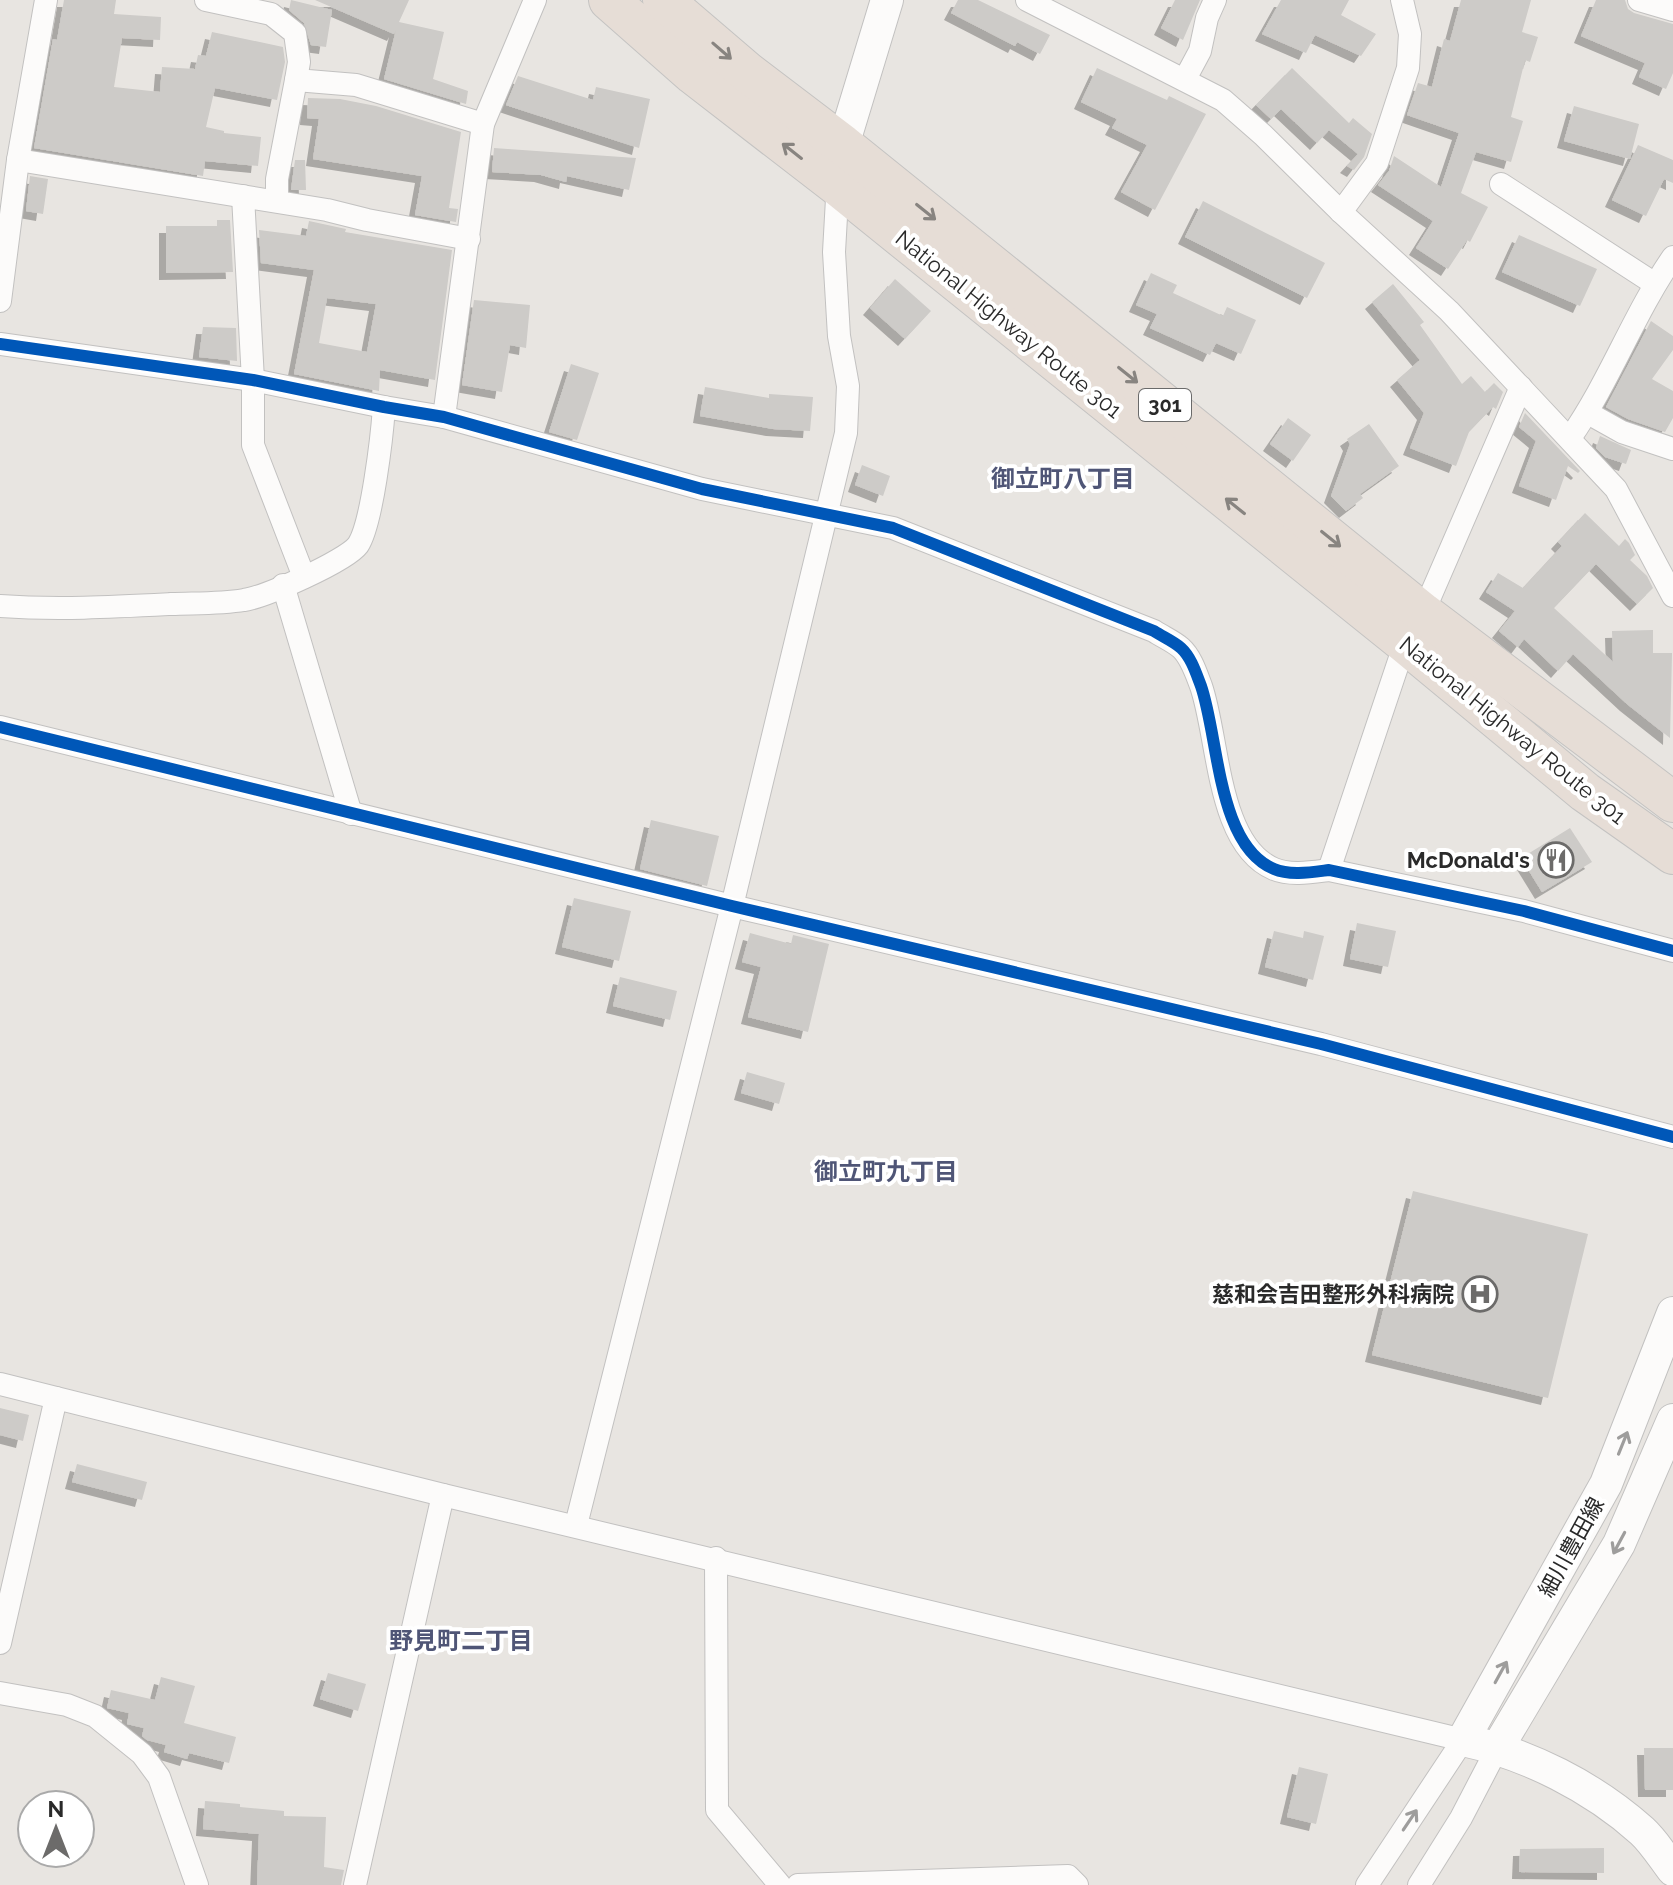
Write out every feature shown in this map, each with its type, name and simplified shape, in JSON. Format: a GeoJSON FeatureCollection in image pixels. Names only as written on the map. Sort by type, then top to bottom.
{"type":"FeatureCollection","features":[{"type":"Feature","properties":{"kind":"highway","name":"National Highway Route 301"},"geometry":{"type":"LineString","coordinates":[[609,0],[693,74],[1414,628],[1673,802]]}},
{"type":"Feature","properties":{"kind":"highway","name":"National Highway Route 301"},"geometry":{"type":"LineString","coordinates":[[663,0],[747,72],[843,145],[1414,628],[1585,792],[1673,854]]}},
{"type":"Feature","properties":{"kind":"main road"},"geometry":{"type":"LineString","coordinates":[[843,145],[887,0]]}},
{"type":"Feature","properties":{"kind":"main road","name":"細川豊田線"},"geometry":{"type":"LineString","coordinates":[[1463,1740],[1606,1484],[1673,1313]]}},
{"type":"Feature","properties":{"kind":"main road","name":"細川豊田線"},"geometry":{"type":"LineString","coordinates":[[1498,1747],[1619,1544],[1673,1420]]}},
{"type":"Feature","properties":{"kind":"main road"},"geometry":{"type":"LineString","coordinates":[[1463,1740],[1498,1747],[1586,1789],[1644,1833],[1673,1870]]}},
{"type":"Feature","properties":{"kind":"street"},"geometry":{"type":"LineString","coordinates":[[0,301],[18,160],[46,0]]}},
{"type":"Feature","properties":{"kind":"street"},"geometry":{"type":"LineString","coordinates":[[206,0],[274,7],[295,33],[299,62],[277,179],[277,201]]}},
{"type":"Feature","properties":{"kind":"street"},"geometry":{"type":"LineString","coordinates":[[444,417],[483,124],[535,0]]}},
{"type":"Feature","properties":{"kind":"street"},"geometry":{"type":"LineString","coordinates":[[1027,0],[1223,100],[1263,135],[1449,311],[1616,489],[1673,596]]}},
{"type":"Feature","properties":{"kind":"street"},"geometry":{"type":"LineString","coordinates":[[1185,79],[1200,51],[1207,18],[1215,0]]}},
{"type":"Feature","properties":{"kind":"street"},"geometry":{"type":"LineString","coordinates":[[1341,212],[1377,163],[1408,68],[1410,34],[1402,0]]}},
{"type":"Feature","properties":{"kind":"street"},"geometry":{"type":"LineString","coordinates":[[1639,0],[1673,10]]}},
{"type":"Feature","properties":{"kind":"street"},"geometry":{"type":"LineString","coordinates":[[296,80],[356,85],[483,124]]}},
{"type":"Feature","properties":{"kind":"street"},"geometry":{"type":"LineString","coordinates":[[576,1525],[732,906],[846,433],[848,386],[839,336],[834,252],[843,145]]}},
{"type":"Feature","properties":{"kind":"street"},"geometry":{"type":"LineString","coordinates":[[18,160],[277,201],[469,239]]}},
{"type":"Feature","properties":{"kind":"street"},"geometry":{"type":"LineString","coordinates":[[1501,184],[1655,284]]}},
{"type":"Feature","properties":{"kind":"street"},"geometry":{"type":"LineString","coordinates":[[243,196],[253,380],[253,445],[294,581],[351,814]]}},
{"type":"Feature","properties":{"kind":"street"},"geometry":{"type":"LineString","coordinates":[[1570,438],[1588,413],[1655,284],[1673,257]]}},
{"type":"Feature","properties":{"kind":"street"},"geometry":{"type":"LineString","coordinates":[[0,344],[253,380],[444,417],[702,489],[893,528],[1154,631],[1182,649],[1195,668],[1207,704],[1228,810],[1242,841],[1254,857],[1276,870],[1302,873],[1329,870],[1524,911],[1673,951]]}},
{"type":"Feature","properties":{"kind":"street"},"geometry":{"type":"LineString","coordinates":[[1329,870],[1414,628],[1521,387]]}},
{"type":"Feature","properties":{"kind":"street"},"geometry":{"type":"LineString","coordinates":[[0,606],[53,610],[246,600],[350,554],[360,542],[369,508],[384,407]]}},
{"type":"Feature","properties":{"kind":"street"},"geometry":{"type":"LineString","coordinates":[[1588,413],[1622,432],[1673,449]]}},
{"type":"Feature","properties":{"kind":"street"},"geometry":{"type":"LineString","coordinates":[[0,727],[732,906],[1321,1044],[1673,1137]]}},
{"type":"Feature","properties":{"kind":"street"},"geometry":{"type":"LineString","coordinates":[[0,1384],[443,1495],[716,1558],[1463,1740],[1367,1885]]}},
{"type":"Feature","properties":{"kind":"street"},"geometry":{"type":"LineString","coordinates":[[0,1643],[56,1398]]}},
{"type":"Feature","properties":{"kind":"street"},"geometry":{"type":"LineString","coordinates":[[355,1885],[443,1495]]}},
{"type":"Feature","properties":{"kind":"street"},"geometry":{"type":"LineString","coordinates":[[716,1558],[717,1810],[780,1885]]}},
{"type":"Feature","properties":{"kind":"street"},"geometry":{"type":"LineString","coordinates":[[0,1693],[67,1705],[95,1716],[142,1754],[159,1777],[197,1885]]}},
{"type":"Feature","properties":{"kind":"street"},"geometry":{"type":"LineString","coordinates":[[1419,1885],[1461,1818],[1498,1747]]}},
{"type":"Feature","properties":{"kind":"street"},"geometry":{"type":"LineString","coordinates":[[798,1885],[1068,1876],[1077,1885]]}},
{"type":"Feature","properties":{"kind":"building"},"geometry":{"type":"Polygon","coordinates":[[[64,0],[116,0],[114,14],[161,17],[160,40],[122,38],[114,87],[160,92],[162,67],[195,69],[198,55],[206,56],[212,32],[283,47],[285,62],[277,100],[215,88],[206,127],[224,133],[261,137],[258,166],[205,161],[203,176],[34,148],[53,39],[57,40],[64,0]]]}},
{"type":"Feature","properties":{"kind":"building"},"geometry":{"type":"Polygon","coordinates":[[[291,0],[332,10],[326,47],[311,45],[304,23],[289,10],[291,0]]]}},
{"type":"Feature","properties":{"kind":"building"},"geometry":{"type":"Polygon","coordinates":[[[315,0],[409,0],[399,22],[444,32],[433,79],[468,91],[466,104],[384,79],[396,30],[394,34],[315,0]]]}},
{"type":"Feature","properties":{"kind":"building"},"geometry":{"type":"Polygon","coordinates":[[[958,0],[978,0],[1050,35],[1040,54],[1017,42],[1015,46],[951,13],[958,0]]]}},
{"type":"Feature","properties":{"kind":"building"},"geometry":{"type":"Polygon","coordinates":[[[1175,0],[1200,0],[1183,40],[1161,28],[1175,0]]]}},
{"type":"Feature","properties":{"kind":"building"},"geometry":{"type":"Polygon","coordinates":[[[1281,0],[1349,0],[1341,15],[1376,34],[1361,56],[1315,35],[1306,53],[1262,34],[1281,0]]]}},
{"type":"Feature","properties":{"kind":"building"},"geometry":{"type":"Polygon","coordinates":[[[1461,0],[1531,0],[1522,32],[1538,37],[1530,62],[1525,60],[1511,117],[1523,121],[1511,162],[1476,152],[1461,193],[1488,207],[1470,242],[1467,240],[1448,269],[1416,248],[1433,221],[1378,185],[1389,171],[1394,156],[1441,187],[1459,133],[1407,115],[1418,83],[1432,87],[1444,39],[1450,41],[1461,0]]]}},
{"type":"Feature","properties":{"kind":"building"},"geometry":{"type":"Polygon","coordinates":[[[1596,0],[1625,0],[1628,9],[1634,13],[1673,24],[1673,73],[1666,89],[1639,77],[1645,63],[1581,36],[1596,0]]]}},
{"type":"Feature","properties":{"kind":"building"},"geometry":{"type":"Polygon","coordinates":[[[1097,68],[1206,114],[1155,210],[1121,192],[1147,145],[1112,128],[1117,119],[1081,102],[1097,68]]]}},
{"type":"Feature","properties":{"kind":"building"},"geometry":{"type":"Polygon","coordinates":[[[1292,68],[1349,123],[1353,118],[1372,134],[1364,157],[1354,170],[1347,166],[1358,154],[1329,130],[1317,143],[1281,109],[1271,119],[1256,105],[1292,68]]]}},
{"type":"Feature","properties":{"kind":"building"},"geometry":{"type":"Polygon","coordinates":[[[518,76],[593,100],[596,87],[650,99],[639,148],[506,105],[518,76]]]}},
{"type":"Feature","properties":{"kind":"building"},"geometry":{"type":"Polygon","coordinates":[[[308,98],[340,99],[376,106],[461,132],[449,208],[458,209],[456,222],[415,215],[422,176],[313,159],[319,119],[307,118],[308,98]]]}},
{"type":"Feature","properties":{"kind":"building"},"geometry":{"type":"Polygon","coordinates":[[[1574,106],[1639,124],[1630,159],[1564,141],[1574,106]]]}},
{"type":"Feature","properties":{"kind":"building"},"geometry":{"type":"Polygon","coordinates":[[[1638,145],[1673,160],[1673,183],[1664,179],[1646,216],[1612,200],[1638,145]]]}},
{"type":"Feature","properties":{"kind":"building"},"geometry":{"type":"Polygon","coordinates":[[[494,148],[636,158],[629,190],[567,176],[566,182],[541,175],[492,172],[494,148]]]}},
{"type":"Feature","properties":{"kind":"building"},"geometry":{"type":"Polygon","coordinates":[[[295,160],[305,160],[306,190],[291,190],[295,160]]]}},
{"type":"Feature","properties":{"kind":"building"},"geometry":{"type":"Polygon","coordinates":[[[30,176],[48,179],[43,214],[26,211],[30,176]]]}},
{"type":"Feature","properties":{"kind":"building"},"geometry":{"type":"Polygon","coordinates":[[[1203,201],[1325,263],[1307,298],[1185,237],[1203,201]]]}},
{"type":"Feature","properties":{"kind":"building"},"geometry":{"type":"Polygon","coordinates":[[[217,220],[230,220],[233,272],[166,273],[166,226],[217,226],[217,220]]]}},
{"type":"Feature","properties":{"kind":"building"},"geometry":{"type":"Polygon","coordinates":[[[309,221],[346,229],[345,232],[452,250],[435,380],[380,370],[379,391],[294,374],[314,270],[261,263],[259,230],[306,236],[309,221]],[[327,298],[319,343],[367,352],[376,304],[327,298]]]}},
{"type":"Feature","properties":{"kind":"building"},"geometry":{"type":"Polygon","coordinates":[[[1519,235],[1597,269],[1580,306],[1502,272],[1519,235]]]}},
{"type":"Feature","properties":{"kind":"building"},"geometry":{"type":"Polygon","coordinates":[[[1151,273],[1177,285],[1173,293],[1223,316],[1227,307],[1256,320],[1241,354],[1216,343],[1210,355],[1150,328],[1157,314],[1136,305],[1151,273]]]}},
{"type":"Feature","properties":{"kind":"building"},"geometry":{"type":"Polygon","coordinates":[[[895,279],[931,311],[905,339],[870,308],[895,279]]]}},
{"type":"Feature","properties":{"kind":"building"},"geometry":{"type":"Polygon","coordinates":[[[1393,284],[1424,322],[1420,325],[1462,384],[1471,376],[1485,392],[1494,383],[1503,392],[1496,409],[1493,407],[1469,432],[1456,466],[1410,448],[1424,413],[1397,380],[1420,360],[1372,302],[1393,284]]]}},
{"type":"Feature","properties":{"kind":"building"},"geometry":{"type":"Polygon","coordinates":[[[474,300],[530,305],[526,348],[510,345],[502,392],[462,385],[474,300]]]}},
{"type":"Feature","properties":{"kind":"building"},"geometry":{"type":"Polygon","coordinates":[[[1651,321],[1673,336],[1673,350],[1652,379],[1673,391],[1673,418],[1665,432],[1628,419],[1606,407],[1651,321]]]}},
{"type":"Feature","properties":{"kind":"building"},"geometry":{"type":"Polygon","coordinates":[[[203,327],[236,328],[237,361],[199,357],[203,327]]]}},
{"type":"Feature","properties":{"kind":"building"},"geometry":{"type":"Polygon","coordinates":[[[571,364],[599,373],[577,440],[549,432],[571,364]]]}},
{"type":"Feature","properties":{"kind":"building"},"geometry":{"type":"Polygon","coordinates":[[[705,387],[769,398],[769,394],[813,397],[810,431],[773,429],[700,416],[705,387]]]}},
{"type":"Feature","properties":{"kind":"building"},"geometry":{"type":"Polygon","coordinates":[[[1525,413],[1580,471],[1578,473],[1568,466],[1556,500],[1519,486],[1536,441],[1519,427],[1525,413]]]}},
{"type":"Feature","properties":{"kind":"building"},"geometry":{"type":"Polygon","coordinates":[[[1288,418],[1311,435],[1293,461],[1270,444],[1288,418]]]}},
{"type":"Feature","properties":{"kind":"building"},"geometry":{"type":"Polygon","coordinates":[[[1369,424],[1399,466],[1360,494],[1363,498],[1346,511],[1331,496],[1350,444],[1347,439],[1369,424]]]}},
{"type":"Feature","properties":{"kind":"building"},"geometry":{"type":"Polygon","coordinates":[[[1600,436],[1631,450],[1626,464],[1605,457],[1596,448],[1600,436]]]}},
{"type":"Feature","properties":{"kind":"building"},"geometry":{"type":"Polygon","coordinates":[[[862,465],[890,476],[883,496],[855,485],[862,465]]]}},
{"type":"Feature","properties":{"kind":"building"},"geometry":{"type":"Polygon","coordinates":[[[1585,513],[1619,546],[1625,539],[1629,543],[1635,555],[1630,560],[1647,576],[1653,588],[1637,604],[1596,564],[1554,608],[1613,662],[1612,631],[1653,630],[1653,653],[1672,653],[1670,738],[1627,704],[1573,654],[1558,671],[1524,639],[1518,647],[1499,631],[1515,611],[1486,592],[1498,573],[1523,588],[1562,546],[1558,542],[1585,513]]]}},
{"type":"Feature","properties":{"kind":"building"},"geometry":{"type":"Polygon","coordinates":[[[651,820],[719,836],[707,886],[640,869],[651,820]]]}},
{"type":"Feature","properties":{"kind":"building","name":"McDonald's"},"geometry":{"type":"Polygon","coordinates":[[[1570,828],[1592,862],[1542,892],[1521,858],[1570,828]]]}},
{"type":"Feature","properties":{"kind":"building"},"geometry":{"type":"Polygon","coordinates":[[[574,898],[631,911],[619,961],[562,947],[574,898]]]}},
{"type":"Feature","properties":{"kind":"building"},"geometry":{"type":"Polygon","coordinates":[[[1357,923],[1396,931],[1388,967],[1350,959],[1357,923]]]}},
{"type":"Feature","properties":{"kind":"building"},"geometry":{"type":"Polygon","coordinates":[[[1274,931],[1303,938],[1304,931],[1324,936],[1313,980],[1265,967],[1274,931]]]}},
{"type":"Feature","properties":{"kind":"building"},"geometry":{"type":"Polygon","coordinates":[[[750,933],[791,944],[793,935],[829,944],[808,1032],[748,1017],[761,967],[742,962],[750,933]]]}},
{"type":"Feature","properties":{"kind":"building"},"geometry":{"type":"Polygon","coordinates":[[[620,977],[677,991],[670,1020],[613,1006],[620,977]]]}},
{"type":"Feature","properties":{"kind":"building"},"geometry":{"type":"Polygon","coordinates":[[[747,1072],[785,1083],[779,1104],[741,1093],[747,1072]]]}},
{"type":"Feature","properties":{"kind":"building","name":"慈和会吉田整形外科病院"},"geometry":{"type":"Polygon","coordinates":[[[1413,1191],[1588,1234],[1548,1398],[1372,1355],[1413,1191]]]}},
{"type":"Feature","properties":{"kind":"building"},"geometry":{"type":"Polygon","coordinates":[[[0,1408],[29,1415],[23,1441],[0,1435],[0,1408]]]}},
{"type":"Feature","properties":{"kind":"building"},"geometry":{"type":"Polygon","coordinates":[[[77,1464],[147,1482],[142,1500],[72,1482],[77,1464]]]}},
{"type":"Feature","properties":{"kind":"building"},"geometry":{"type":"Polygon","coordinates":[[[328,1673],[366,1684],[358,1711],[320,1699],[328,1673]]]}},
{"type":"Feature","properties":{"kind":"building"},"geometry":{"type":"Polygon","coordinates":[[[161,1677],[195,1686],[184,1723],[236,1737],[229,1763],[189,1753],[187,1759],[164,1752],[166,1745],[142,1736],[144,1728],[127,1724],[129,1713],[107,1708],[111,1690],[155,1700],[161,1677]]]}},
{"type":"Feature","properties":{"kind":"building"},"geometry":{"type":"Polygon","coordinates":[[[1644,1748],[1673,1748],[1673,1790],[1645,1790],[1644,1748]]]}},
{"type":"Feature","properties":{"kind":"building"},"geometry":{"type":"Polygon","coordinates":[[[1299,1767],[1328,1774],[1316,1824],[1287,1817],[1299,1767]]]}},
{"type":"Feature","properties":{"kind":"building"},"geometry":{"type":"Polygon","coordinates":[[[205,1801],[284,1811],[284,1816],[326,1817],[324,1867],[344,1870],[341,1885],[257,1885],[259,1834],[203,1829],[205,1801]]]}},
{"type":"Feature","properties":{"kind":"building"},"geometry":{"type":"Polygon","coordinates":[[[1604,1848],[1604,1873],[1519,1872],[1520,1849],[1604,1848]]]}},
{"type":"Feature","properties":{"kind":"cycle path"},"geometry":{"type":"LineString","coordinates":[[0,344],[253,380],[444,417],[702,489],[893,528],[1154,631],[1181,648],[1201,686],[1223,788],[1241,838],[1255,856],[1274,869],[1294,873],[1329,870],[1524,911],[1673,951]]}},
{"type":"Feature","properties":{"kind":"cycle path"},"geometry":{"type":"LineString","coordinates":[[0,727],[732,906],[1321,1044],[1673,1137]]}},
{"type":"Feature","properties":{"kind":"place","name":"McDonald's"},"geometry":{"type":"Point","coordinates":[1556,860]}},
{"type":"Feature","properties":{"kind":"place","name":"慈和会吉田整形外科病院"},"geometry":{"type":"Point","coordinates":[1480,1294]}},
{"type":"Feature","properties":{"kind":"district","name":"御立町八丁目"},"geometry":{"type":"Point","coordinates":[1063,478]}},
{"type":"Feature","properties":{"kind":"district","name":"御立町九丁目"},"geometry":{"type":"Point","coordinates":[886,1171]}},
{"type":"Feature","properties":{"kind":"district","name":"野見町二丁目"},"geometry":{"type":"Point","coordinates":[461,1640]}}]}
